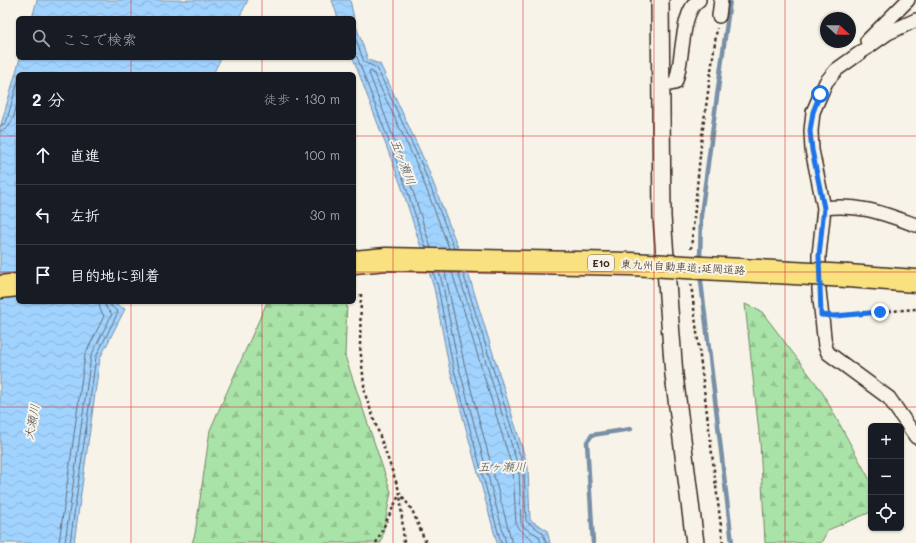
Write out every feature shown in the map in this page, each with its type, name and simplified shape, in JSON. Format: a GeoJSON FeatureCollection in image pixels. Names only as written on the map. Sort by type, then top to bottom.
{"type":"FeatureCollection","features":[{"type":"Feature","properties":{"kind":"highway","name":"東九州自動車道;延岡道路"},"geometry":{"type":"LineString","coordinates":[[356,262],[386,260],[631,264],[848,276],[916,282]]}},
{"type":"Feature","properties":{"kind":"highway"},"geometry":{"type":"LineString","coordinates":[[0,287],[16,285]]}},
{"type":"Feature","properties":{"kind":"street"},"geometry":{"type":"LineString","coordinates":[[660,0],[662,217],[673,368],[695,543]]}},
{"type":"Feature","properties":{"kind":"street"},"geometry":{"type":"LineString","coordinates":[[661,86],[675,83],[679,74],[686,26],[691,6],[699,0]]}},
{"type":"Feature","properties":{"kind":"street"},"geometry":{"type":"LineString","coordinates":[[719,16],[721,0]]}},
{"type":"Feature","properties":{"kind":"street"},"geometry":{"type":"LineString","coordinates":[[849,60],[908,0]]}},
{"type":"Feature","properties":{"kind":"street"},"geometry":{"type":"LineString","coordinates":[[916,20],[888,33],[836,70],[826,82],[813,112],[810,131],[812,150],[824,208],[819,256],[821,315],[825,346],[828,353],[889,398],[916,437]]}},
{"type":"Feature","properties":{"kind":"street"},"geometry":{"type":"LineString","coordinates":[[824,208],[856,207],[877,211],[916,225]]}},
{"type":"Feature","properties":{"kind":"path"},"geometry":{"type":"LineString","coordinates":[[361,294],[360,346],[365,394],[400,493],[404,543]]}},
{"type":"Feature","properties":{"kind":"path"},"geometry":{"type":"LineString","coordinates":[[821,315],[835,316],[916,309]]}},
{"type":"Feature","properties":{"kind":"path"},"geometry":{"type":"LineString","coordinates":[[376,543],[400,493]]}},
{"type":"Feature","properties":{"kind":"path"},"geometry":{"type":"LineString","coordinates":[[400,493],[412,510],[426,543]]}},
{"type":"Feature","properties":{"kind":"green space"},"geometry":{"type":"Polygon","coordinates":[[[266,304],[347,304],[345,356],[391,492],[381,543],[192,543],[195,534],[210,430],[266,304]]]}},
{"type":"Feature","properties":{"kind":"green space"},"geometry":{"type":"Polygon","coordinates":[[[745,304],[762,312],[821,390],[868,476],[868,513],[828,530],[821,543],[765,543],[760,442],[745,304]]]}},
{"type":"Feature","properties":{"kind":"water"},"geometry":{"type":"Polygon","coordinates":[[[37,0],[248,0],[240,16],[33,16],[37,0]]]}},
{"type":"Feature","properties":{"kind":"water"},"geometry":{"type":"Polygon","coordinates":[[[332,0],[350,0],[354,16],[337,16],[332,0]]]}},
{"type":"Feature","properties":{"kind":"water","name":"五ヶ瀬川"},"geometry":{"type":"Polygon","coordinates":[[[356,26],[368,60],[380,64],[426,164],[470,279],[528,467],[530,520],[547,530],[550,543],[497,543],[449,366],[434,288],[401,185],[354,60],[356,60],[356,26]]]}},
{"type":"Feature","properties":{"kind":"water"},"geometry":{"type":"Polygon","coordinates":[[[19,60],[220,60],[214,72],[16,72],[19,60]]]}},
{"type":"Feature","properties":{"kind":"water","name":"大瀬川"},"geometry":{"type":"Polygon","coordinates":[[[16,72],[16,304],[114,304],[125,309],[100,358],[74,543],[0,543],[0,128],[16,72]]]}},
{"type":"Feature","properties":{"kind":"waterway"},"geometry":{"type":"LineString","coordinates":[[700,261],[701,215],[730,0]]}},
{"type":"Feature","properties":{"kind":"waterway"},"geometry":{"type":"LineString","coordinates":[[700,273],[732,543]]}},
{"type":"Feature","properties":{"kind":"waterway"},"geometry":{"type":"LineString","coordinates":[[593,543],[587,442],[592,435],[631,429]]}},
{"type":"Feature","properties":{"kind":"route"},"geometry":{"type":"LineString","coordinates":[[820,94],[813,112],[810,131],[812,150],[824,208],[819,256],[821,315],[835,316],[880,312]]}}]}
